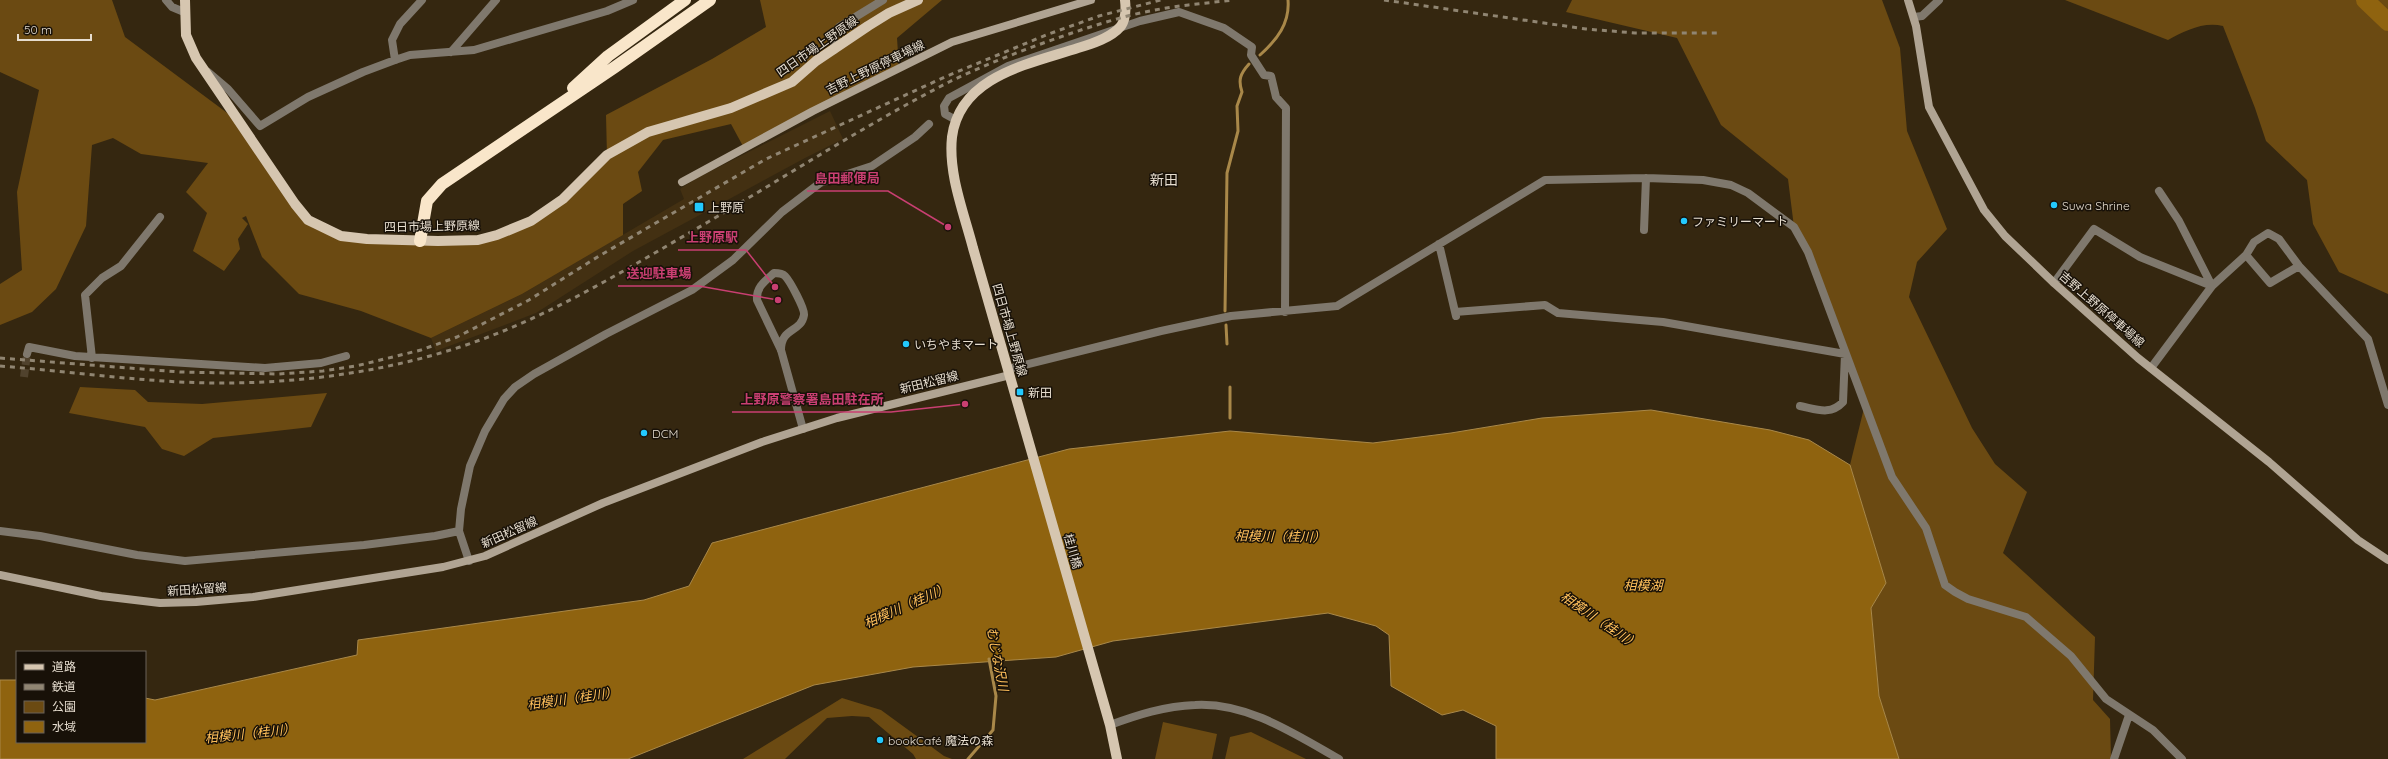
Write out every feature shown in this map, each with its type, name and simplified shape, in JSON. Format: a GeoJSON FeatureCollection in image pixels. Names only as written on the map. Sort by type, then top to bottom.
{"type":"FeatureCollection","features":[{"type":"Feature","properties":{"kind":"highway"},"geometry":{"type":"LineString","coordinates":[[420,241],[417,217],[420,199],[432,184],[566,94],[608,56],[686,0]]}},
{"type":"Feature","properties":{"kind":"highway"},"geometry":{"type":"LineString","coordinates":[[420,241],[427,201],[442,184],[615,67],[710,0]]}},
{"type":"Feature","properties":{"kind":"main road","name":"四日市場上野原線"},"geometry":{"type":"LineString","coordinates":[[185,0],[184,12],[190,45],[203,68],[295,204],[308,220],[341,236],[420,241],[478,240],[497,235],[530,221],[564,199],[607,156],[648,132],[731,108],[792,82],[816,61],[889,13],[918,0]]}},
{"type":"Feature","properties":{"kind":"main road","name":"吉野上野原停車場線"},"geometry":{"type":"LineString","coordinates":[[682,182],[813,111],[952,42],[1091,0]]}},
{"type":"Feature","properties":{"kind":"main road","name":"四日市場上野原線"},"geometry":{"type":"LineString","coordinates":[[1020,412],[954,170],[952,150],[956,120],[964,106],[979,88],[991,80],[1032,63],[1087,45],[1110,35],[1121,26],[1126,15],[1125,0]]}},
{"type":"Feature","properties":{"kind":"main road","name":"吉野上野原停車場線"},"geometry":{"type":"LineString","coordinates":[[1908,0],[1914,17],[1929,107],[1984,210],[2005,236],[2054,283],[2151,368],[2269,462],[2358,540],[2388,560]]}},
{"type":"Feature","properties":{"kind":"main road","name":"新田松留線"},"geometry":{"type":"LineString","coordinates":[[0,575],[101,596],[160,603],[196,602],[252,597],[418,572],[469,561],[632,492],[762,442],[837,418],[1009,372]]}},
{"type":"Feature","properties":{"kind":"main road","name":"桂川橋"},"geometry":{"type":"LineString","coordinates":[[1020,412],[1110,725]]}},
{"type":"Feature","properties":{"kind":"main road"},"geometry":{"type":"LineString","coordinates":[[1110,725],[1117,759]]}},
{"type":"Feature","properties":{"kind":"street"},"geometry":{"type":"LineString","coordinates":[[166,0],[172,7],[184,12]]}},
{"type":"Feature","properties":{"kind":"street"},"geometry":{"type":"LineString","coordinates":[[395,60],[392,40],[400,24],[422,0]]}},
{"type":"Feature","properties":{"kind":"street"},"geometry":{"type":"LineString","coordinates":[[451,52],[496,0]]}},
{"type":"Feature","properties":{"kind":"street"},"geometry":{"type":"LineString","coordinates":[[203,68],[228,89],[260,126],[308,96],[395,60],[410,55],[474,50],[547,30],[607,11],[633,0]]}},
{"type":"Feature","properties":{"kind":"street"},"geometry":{"type":"LineString","coordinates":[[834,50],[834,36],[839,28],[883,0]]}},
{"type":"Feature","properties":{"kind":"street"},"geometry":{"type":"LineString","coordinates":[[1914,17],[1922,16],[1939,0]]}},
{"type":"Feature","properties":{"kind":"street"},"geometry":{"type":"LineString","coordinates":[[956,120],[945,114],[944,106],[949,98],[1008,66],[1066,45],[1140,21],[1179,12],[1224,28],[1252,47],[1251,55],[1264,75],[1270,76],[1276,97],[1286,108],[1285,312]]}},
{"type":"Feature","properties":{"kind":"street"},"geometry":{"type":"LineString","coordinates":[[469,561],[459,531],[461,509],[470,466],[475,451],[504,399],[515,387],[534,374],[599,338],[692,290],[733,260],[782,212],[820,183],[872,166],[915,137],[929,124]]}},
{"type":"Feature","properties":{"kind":"street"},"geometry":{"type":"LineString","coordinates":[[1009,372],[1161,331],[1231,316],[1337,306],[1545,180],[1646,178],[1703,180],[1731,185],[1748,193],[1794,227],[1808,252],[1892,477],[1926,528],[1945,584],[1954,592],[1968,598],[2026,617],[2071,656],[2106,699],[2153,730],[2182,759]]}},
{"type":"Feature","properties":{"kind":"street"},"geometry":{"type":"LineString","coordinates":[[1644,230],[1646,178]]}},
{"type":"Feature","properties":{"kind":"street"},"geometry":{"type":"LineString","coordinates":[[2159,191],[2179,221],[2212,286]]}},
{"type":"Feature","properties":{"kind":"street"},"geometry":{"type":"LineString","coordinates":[[92,358],[85,295],[102,278],[121,266],[160,216]]}},
{"type":"Feature","properties":{"kind":"street"},"geometry":{"type":"LineString","coordinates":[[2054,283],[2094,229],[2140,257],[2212,286]]}},
{"type":"Feature","properties":{"kind":"street"},"geometry":{"type":"LineString","coordinates":[[2151,368],[2212,286],[2246,255],[2254,242],[2268,233],[2279,239],[2299,266],[2368,340],[2388,405]]}},
{"type":"Feature","properties":{"kind":"street"},"geometry":{"type":"LineString","coordinates":[[1439,244],[1456,314],[1544,305],[1558,313],[1663,322],[1845,354]]}},
{"type":"Feature","properties":{"kind":"street"},"geometry":{"type":"LineString","coordinates":[[2246,255],[2270,283],[2299,266]]}},
{"type":"Feature","properties":{"kind":"street"},"geometry":{"type":"LineString","coordinates":[[781,350],[781,341],[784,335],[800,324],[804,315],[803,308],[786,276],[781,273],[774,273],[763,283],[757,292],[757,300],[781,350],[803,429]]}},
{"type":"Feature","properties":{"kind":"street"},"geometry":{"type":"LineString","coordinates":[[27,354],[29,347],[92,358],[265,368],[321,363],[346,356]]}},
{"type":"Feature","properties":{"kind":"street"},"geometry":{"type":"LineString","coordinates":[[1800,406],[1829,412],[1837,409],[1843,402],[1845,354]]}},
{"type":"Feature","properties":{"kind":"street"},"geometry":{"type":"LineString","coordinates":[[0,531],[40,536],[137,555],[185,561],[364,545],[434,536],[459,531]]}},
{"type":"Feature","properties":{"kind":"street"},"geometry":{"type":"LineString","coordinates":[[1110,725],[1167,708],[1210,705],[1238,710],[1262,718],[1339,759]]}},
{"type":"Feature","properties":{"kind":"street"},"geometry":{"type":"LineString","coordinates":[[2114,759],[2129,715]]}},
{"type":"Feature","properties":{"kind":"shaded area"},"geometry":{"type":"Polygon","coordinates":[[[830,111],[843,139],[633,251],[536,313],[436,351],[431,338],[522,294],[684,199],[680,189],[695,179],[830,111]]]}},
{"type":"Feature","properties":{"kind":"green space"},"geometry":{"type":"Polygon","coordinates":[[[0,0],[112,0],[125,37],[238,121],[308,220],[341,236],[478,240],[531,221],[607,156],[606,115],[712,59],[766,27],[760,0],[942,0],[897,38],[899,68],[744,148],[731,124],[663,140],[638,172],[642,191],[623,204],[623,235],[522,294],[431,338],[361,311],[299,294],[262,257],[246,216],[242,218],[248,224],[238,239],[240,249],[224,271],[193,251],[207,213],[186,192],[208,163],[141,154],[113,138],[92,145],[86,226],[56,289],[32,312],[0,325],[0,284],[22,270],[17,192],[39,90],[0,72],[0,0]]]}},
{"type":"Feature","properties":{"kind":"green space"},"geometry":{"type":"Polygon","coordinates":[[[1572,0],[1882,0],[1900,48],[1907,131],[1947,229],[1917,262],[1909,297],[1972,428],[1995,464],[2027,492],[2003,553],[2095,637],[2093,700],[2110,719],[2111,759],[1899,759],[1879,696],[1871,608],[1886,583],[1850,465],[1865,404],[1794,227],[1788,179],[1721,125],[1677,38],[1566,12],[1572,0]]]}},
{"type":"Feature","properties":{"kind":"green space"},"geometry":{"type":"Polygon","coordinates":[[[2065,0],[2388,0],[2388,294],[2339,272],[2313,224],[2307,180],[2266,141],[2255,108],[2223,26],[2201,26],[2187,30],[2168,40],[2065,0]]]}},
{"type":"Feature","properties":{"kind":"green space"},"geometry":{"type":"Polygon","coordinates":[[[80,387],[135,390],[148,402],[202,404],[327,393],[311,427],[213,438],[184,456],[162,449],[145,427],[69,413],[80,387]]]}},
{"type":"Feature","properties":{"kind":"green space"},"geometry":{"type":"Polygon","coordinates":[[[842,698],[881,710],[944,756],[952,759],[916,759],[913,754],[869,717],[852,716],[827,718],[785,759],[743,759],[842,698]]]}},
{"type":"Feature","properties":{"kind":"green space"},"geometry":{"type":"Polygon","coordinates":[[[1163,722],[1217,734],[1212,759],[1155,759],[1163,722]]]}},
{"type":"Feature","properties":{"kind":"green space"},"geometry":{"type":"Polygon","coordinates":[[[1251,732],[1306,759],[1225,759],[1230,737],[1251,732]]]}},
{"type":"Feature","properties":{"kind":"water","name":"相模湖"},"geometry":{"type":"Polygon","coordinates":[[[1651,410],[1770,430],[1809,440],[1850,465],[1886,583],[1871,608],[1879,696],[1899,759],[1496,759],[1496,726],[1463,710],[1442,715],[1391,686],[1389,635],[1376,626],[1328,613],[1113,641],[1056,657],[913,667],[814,685],[628,759],[0,759],[0,680],[16,680],[16,743],[146,743],[146,698],[155,700],[357,655],[358,640],[644,600],[689,586],[712,543],[1069,449],[1230,431],[1373,443],[1451,433],[1542,418],[1651,410]]]}},
{"type":"Feature","properties":{"kind":"waterway"},"geometry":{"type":"LineString","coordinates":[[1260,55],[1277,37],[1285,24],[1288,0]]}},
{"type":"Feature","properties":{"kind":"waterway"},"geometry":{"type":"LineString","coordinates":[[2365,0],[2388,22]]}},
{"type":"Feature","properties":{"kind":"waterway"},"geometry":{"type":"LineString","coordinates":[[1225,311],[1227,173],[1238,131],[1237,106],[1242,92],[1240,81],[1249,64]]}},
{"type":"Feature","properties":{"kind":"waterway"},"geometry":{"type":"LineString","coordinates":[[1226,325],[1227,344]]}},
{"type":"Feature","properties":{"kind":"waterway"},"geometry":{"type":"LineString","coordinates":[[1230,387],[1230,418]]}},
{"type":"Feature","properties":{"kind":"waterway","name":"むじな沢川"},"geometry":{"type":"LineString","coordinates":[[968,759],[993,730],[996,696],[989,659]]}},
{"type":"Feature","properties":{"kind":"tunnel"},"geometry":{"type":"LineString","coordinates":[[24,377],[27,354]]}},
{"type":"Feature","properties":{"kind":"railway"},"geometry":{"type":"LineString","coordinates":[[0,358],[180,372],[278,374],[323,371],[356,366],[421,350],[457,337],[529,300],[599,256],[766,159],[947,76],[1046,35],[1099,16],[1161,0]]}},
{"type":"Feature","properties":{"kind":"railway"},"geometry":{"type":"LineString","coordinates":[[0,366],[174,382],[260,382],[347,374],[376,369],[404,363],[460,347],[525,322],[587,291],[708,222],[888,115],[918,98],[979,68],[1057,38],[1124,17],[1165,8],[1234,0]]}},
{"type":"Feature","properties":{"kind":"railway"},"geometry":{"type":"LineString","coordinates":[[1384,0],[1586,29],[1635,33],[1717,33]]}},
{"type":"Feature","properties":{"kind":"place","name":"Suwa Shrine"},"geometry":{"type":"Point","coordinates":[2054,205]}},
{"type":"Feature","properties":{"kind":"place","name":"上野原"},"geometry":{"type":"Point","coordinates":[699,207]}},
{"type":"Feature","properties":{"kind":"place","name":"ファミリーマート"},"geometry":{"type":"Point","coordinates":[1684,221]}},
{"type":"Feature","properties":{"kind":"place","name":"島田郵便局"},"geometry":{"type":"Point","coordinates":[948,227]}},
{"type":"Feature","properties":{"kind":"place","name":"上野原駅"},"geometry":{"type":"Point","coordinates":[775,287]}},
{"type":"Feature","properties":{"kind":"place","name":"送迎駐車場"},"geometry":{"type":"Point","coordinates":[778,300]}},
{"type":"Feature","properties":{"kind":"place","name":"いちやまマート"},"geometry":{"type":"Point","coordinates":[906,344]}},
{"type":"Feature","properties":{"kind":"place","name":"新田"},"geometry":{"type":"Point","coordinates":[1020,392]}},
{"type":"Feature","properties":{"kind":"place","name":"上野原警察署島田駐在所"},"geometry":{"type":"Point","coordinates":[965,404]}},
{"type":"Feature","properties":{"kind":"place","name":"DCM"},"geometry":{"type":"Point","coordinates":[644,433]}},
{"type":"Feature","properties":{"kind":"place","name":"bookCafé 魔法の森"},"geometry":{"type":"Point","coordinates":[880,740]}},
{"type":"Feature","properties":{"kind":"district","name":"新田"},"geometry":{"type":"Point","coordinates":[1164,180]}},
{"type":"Feature","properties":{"kind":"water label","name":"相模川（桂川）"},"geometry":{"type":"Point","coordinates":[1280,536]}},
{"type":"Feature","properties":{"kind":"water label","name":"相模川（桂川）"},"geometry":{"type":"Point","coordinates":[906,605]}},
{"type":"Feature","properties":{"kind":"water label","name":"相模川（桂川）"},"geometry":{"type":"Point","coordinates":[1600,620]}},
{"type":"Feature","properties":{"kind":"water label","name":"相模川（桂川）"},"geometry":{"type":"Point","coordinates":[572,698]}},
{"type":"Feature","properties":{"kind":"water label","name":"相模川（桂川）"},"geometry":{"type":"Point","coordinates":[250,733]}}]}
